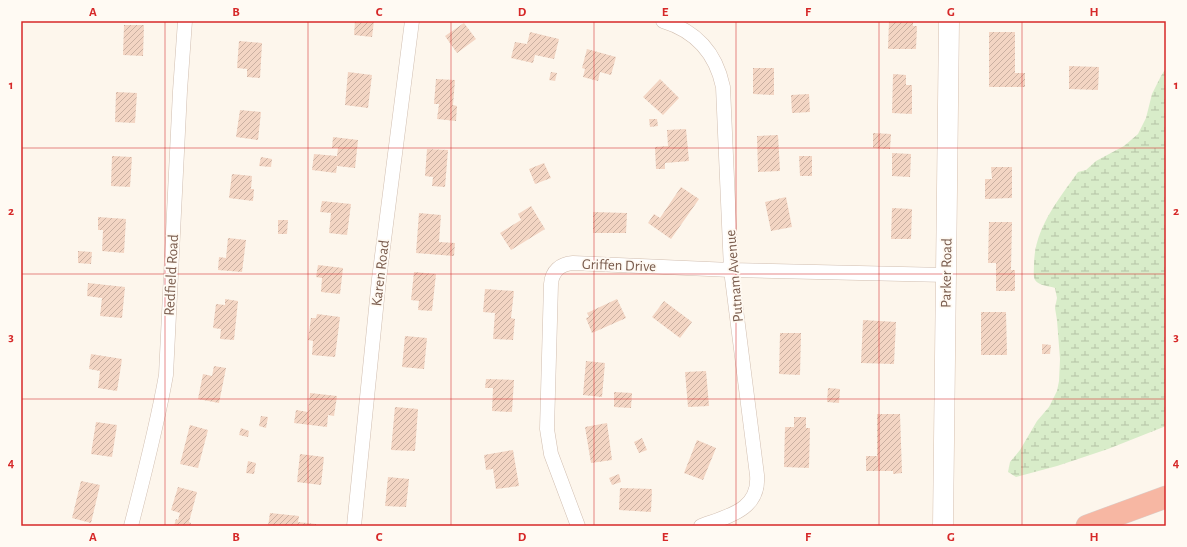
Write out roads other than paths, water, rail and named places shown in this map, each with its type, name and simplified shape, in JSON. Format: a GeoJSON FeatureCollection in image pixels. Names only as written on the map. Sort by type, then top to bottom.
{"type":"FeatureCollection","features":[{"type":"Feature","properties":{"kind":"highway"},"geometry":{"type":"LineString","coordinates":[[1087,526],[1166,497]]}},
{"type":"Feature","properties":{"kind":"street","name":"Redfield Road"},"geometry":{"type":"LineString","coordinates":[[132,526],[154,438],[166,375],[180,91],[185,21]]}},
{"type":"Feature","properties":{"kind":"street","name":"Karen Road"},"geometry":{"type":"LineString","coordinates":[[354,526],[379,279],[412,21]]}},
{"type":"Feature","properties":{"kind":"street","name":"Putnam Avenue"},"geometry":{"type":"LineString","coordinates":[[663,21],[685,30],[699,40],[710,54],[721,78],[724,95],[731,270],[757,483],[756,491],[752,499],[744,508],[733,514],[701,526]]}},
{"type":"Feature","properties":{"kind":"street","name":"Parker Road"},"geometry":{"type":"LineString","coordinates":[[943,526],[949,21]]}},
{"type":"Feature","properties":{"kind":"street","name":"Griffen Drive"},"geometry":{"type":"LineString","coordinates":[[578,526],[551,454],[547,429],[551,284],[553,274],[563,265],[573,263],[731,270],[946,276]]}}]}
